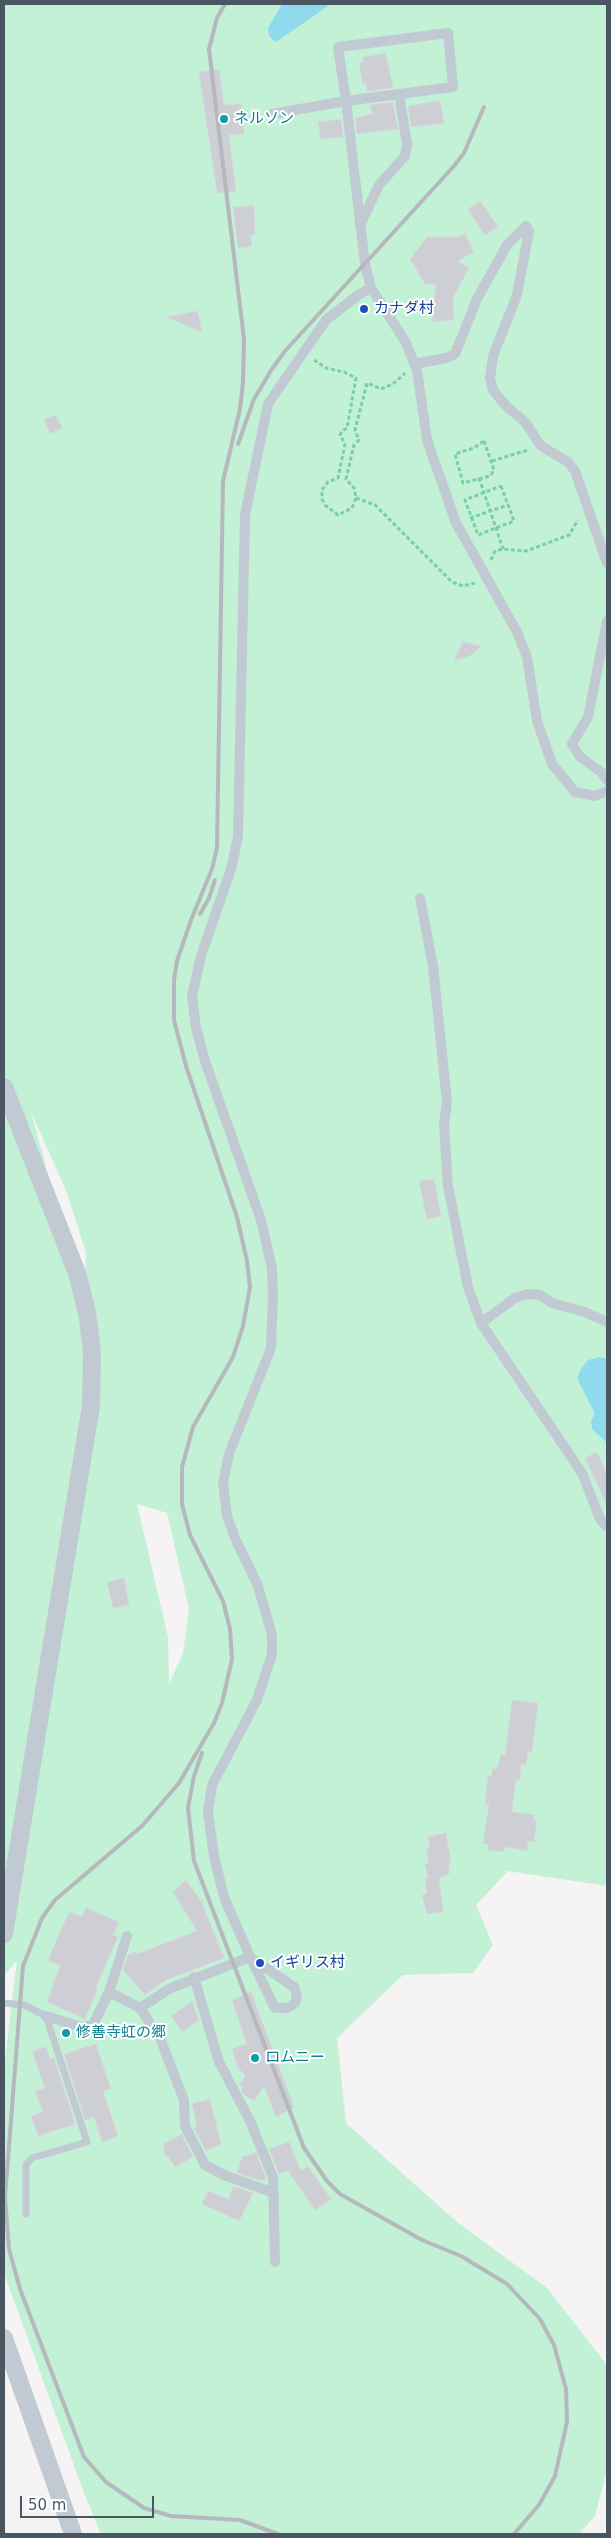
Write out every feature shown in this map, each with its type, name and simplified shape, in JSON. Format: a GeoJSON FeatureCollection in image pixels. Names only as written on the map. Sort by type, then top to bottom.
{"type":"FeatureCollection","features":[{"type":"Feature","properties":{"kind":"street"},"geometry":{"type":"LineString","coordinates":[[272,114],[346,101],[453,87],[448,33],[338,47],[346,101],[364,264],[371,288],[405,341],[414,364],[427,440],[456,523],[517,632],[527,657],[538,721],[552,764],[574,792],[595,796],[607,791]]}},
{"type":"Feature","properties":{"kind":"street"},"geometry":{"type":"LineString","coordinates":[[360,225],[379,185],[405,156],[407,144],[400,94]]}},
{"type":"Feature","properties":{"kind":"street"},"geometry":{"type":"LineString","coordinates":[[414,364],[446,358],[455,354],[477,299],[503,252],[507,245],[526,226],[529,231],[517,295],[493,356],[490,378],[493,390],[506,406],[525,422],[541,446],[568,462],[575,471],[607,563]]}},
{"type":"Feature","properties":{"kind":"street"},"geometry":{"type":"LineString","coordinates":[[250,1957],[294,1986],[297,1996],[295,2003],[288,2008],[275,2008],[250,1957],[224,1898],[214,1856],[208,1812],[212,1785],[256,1700],[272,1654],[272,1635],[258,1586],[235,1538],[227,1516],[223,1483],[229,1454],[270,1348],[272,1278],[261,1220],[205,1061],[196,1028],[192,996],[201,956],[232,866],[238,836],[244,514],[268,404],[326,320],[358,295],[371,288]]}},
{"type":"Feature","properties":{"kind":"street"},"geometry":{"type":"LineString","coordinates":[[607,621],[588,717],[572,744],[580,756],[601,772],[607,780]]}},
{"type":"Feature","properties":{"kind":"street"},"geometry":{"type":"LineString","coordinates":[[420,898],[433,966],[447,1102],[444,1125],[448,1186],[468,1286],[481,1323],[582,1472],[600,1520],[607,1527]]}},
{"type":"Feature","properties":{"kind":"street"},"geometry":{"type":"LineString","coordinates":[[4,1087],[77,1272],[87,1312],[92,1352],[92,1406],[4,1934]]}},
{"type":"Feature","properties":{"kind":"street"},"geometry":{"type":"LineString","coordinates":[[481,1323],[515,1298],[527,1294],[540,1295],[552,1303],[585,1312],[607,1322]]}},
{"type":"Feature","properties":{"kind":"street"},"geometry":{"type":"LineString","coordinates":[[46,2016],[81,2027],[93,2025],[110,1992],[127,1936]]}},
{"type":"Feature","properties":{"kind":"street"},"geometry":{"type":"LineString","coordinates":[[140,2008],[169,1989],[250,1957]]}},
{"type":"Feature","properties":{"kind":"street"},"geometry":{"type":"LineString","coordinates":[[194,1978],[220,2062],[263,2150],[273,2177],[275,2262]]}},
{"type":"Feature","properties":{"kind":"street"},"geometry":{"type":"LineString","coordinates":[[110,1992],[140,2008],[160,2038],[184,2100],[185,2126],[205,2165],[224,2175],[274,2193]]}},
{"type":"Feature","properties":{"kind":"street"},"geometry":{"type":"LineString","coordinates":[[4,2338],[73,2534]]}},
{"type":"Feature","properties":{"kind":"lane"},"geometry":{"type":"LineString","coordinates":[[4,2003],[24,2005],[46,2016],[87,2142],[32,2158],[26,2165],[26,2214]]}},
{"type":"Feature","properties":{"kind":"path"},"geometry":{"type":"LineString","coordinates":[[304,353],[326,368],[344,372],[356,378],[347,428],[342,430],[340,436],[345,444],[338,478],[328,482],[322,490],[322,499],[325,505],[338,514],[352,508],[356,498],[354,488],[346,479],[354,445],[359,440],[355,430],[366,383],[381,389],[393,384],[414,364]]}},
{"type":"Feature","properties":{"kind":"path"},"geometry":{"type":"LineString","coordinates":[[484,441],[492,461],[494,470],[490,476],[463,483],[455,454],[474,448],[484,441]]}},
{"type":"Feature","properties":{"kind":"path"},"geometry":{"type":"LineString","coordinates":[[492,461],[541,446]]}},
{"type":"Feature","properties":{"kind":"path"},"geometry":{"type":"LineString","coordinates":[[479,478],[504,549]]}},
{"type":"Feature","properties":{"kind":"path"},"geometry":{"type":"LineString","coordinates":[[501,486],[508,505],[514,521],[478,535],[465,500],[501,486]]}},
{"type":"Feature","properties":{"kind":"path"},"geometry":{"type":"LineString","coordinates":[[356,498],[375,505],[452,582],[463,586],[475,584],[495,551],[504,549],[526,550],[569,535],[586,501]]}},
{"type":"Feature","properties":{"kind":"path"},"geometry":{"type":"LineString","coordinates":[[456,523],[508,505]]}},
{"type":"Feature","properties":{"kind":"green space","name":"修善寺虹の郷"},"geometry":{"type":"Polygon","coordinates":[[[4,4],[607,4],[607,1886],[508,1871],[476,1905],[493,1945],[473,1973],[403,1975],[337,2038],[346,2123],[457,2222],[547,2288],[607,2365],[607,2469],[595,2516],[579,2534],[101,2534],[84,2493],[4,2273],[4,2068],[17,1960],[4,1976],[4,4]],[[31,1112],[84,1306],[86,1253],[67,1193],[31,1112]],[[137,1504],[168,1637],[169,1684],[183,1654],[189,1609],[167,1513],[137,1504]]]}},
{"type":"Feature","properties":{"kind":"water"},"geometry":{"type":"Polygon","coordinates":[[[282,4],[331,4],[276,42],[269,36],[268,28],[282,4]]]}},
{"type":"Feature","properties":{"kind":"water"},"geometry":{"type":"Polygon","coordinates":[[[600,1357],[607,1359],[607,1443],[592,1429],[591,1420],[595,1414],[577,1378],[588,1360],[600,1357]]]}},
{"type":"Feature","properties":{"kind":"building"},"geometry":{"type":"Polygon","coordinates":[[[386,53],[393,88],[367,91],[366,83],[363,84],[359,63],[364,62],[363,57],[386,53]]]}},
{"type":"Feature","properties":{"kind":"building","name":"ネルソン"},"geometry":{"type":"Polygon","coordinates":[[[219,69],[224,105],[241,104],[244,134],[229,135],[236,191],[217,193],[199,72],[219,69]]]}},
{"type":"Feature","properties":{"kind":"building"},"geometry":{"type":"Polygon","coordinates":[[[440,101],[444,123],[411,127],[408,106],[440,101]]]}},
{"type":"Feature","properties":{"kind":"building"},"geometry":{"type":"Polygon","coordinates":[[[393,102],[398,129],[357,134],[355,118],[372,114],[370,105],[393,102]]]}},
{"type":"Feature","properties":{"kind":"building"},"geometry":{"type":"Polygon","coordinates":[[[341,119],[343,137],[321,139],[318,122],[341,119]]]}},
{"type":"Feature","properties":{"kind":"building"},"geometry":{"type":"Polygon","coordinates":[[[480,201],[498,227],[485,235],[468,209],[480,201]]]}},
{"type":"Feature","properties":{"kind":"building"},"geometry":{"type":"Polygon","coordinates":[[[254,206],[255,235],[251,235],[252,246],[238,248],[233,207],[254,206]]]}},
{"type":"Feature","properties":{"kind":"building"},"geometry":{"type":"Polygon","coordinates":[[[465,234],[474,252],[457,261],[469,268],[453,298],[454,320],[432,322],[436,284],[425,284],[410,259],[427,237],[459,237],[465,234]]]}},
{"type":"Feature","properties":{"kind":"building"},"geometry":{"type":"Polygon","coordinates":[[[198,311],[202,332],[166,317],[198,311]]]}},
{"type":"Feature","properties":{"kind":"building"},"geometry":{"type":"Polygon","coordinates":[[[56,415],[62,428],[50,434],[44,420],[56,415]]]}},
{"type":"Feature","properties":{"kind":"building"},"geometry":{"type":"Polygon","coordinates":[[[463,642],[481,646],[470,656],[454,660],[463,642]]]}},
{"type":"Feature","properties":{"kind":"building"},"geometry":{"type":"Polygon","coordinates":[[[434,1179],[441,1216],[427,1219],[419,1181],[434,1179]]]}},
{"type":"Feature","properties":{"kind":"building"},"geometry":{"type":"Polygon","coordinates":[[[597,1452],[607,1474],[607,1506],[585,1458],[597,1452]]]}},
{"type":"Feature","properties":{"kind":"building"},"geometry":{"type":"Polygon","coordinates":[[[124,1578],[129,1605],[113,1608],[107,1582],[124,1578]]]}},
{"type":"Feature","properties":{"kind":"building"},"geometry":{"type":"Polygon","coordinates":[[[512,1700],[538,1703],[532,1752],[528,1752],[526,1765],[521,1764],[520,1780],[516,1779],[512,1812],[535,1815],[534,1821],[537,1821],[534,1842],[528,1841],[527,1851],[505,1847],[504,1852],[488,1850],[489,1845],[483,1844],[489,1805],[485,1804],[488,1776],[491,1776],[493,1769],[497,1769],[501,1754],[505,1756],[512,1700]]]}},
{"type":"Feature","properties":{"kind":"building"},"geometry":{"type":"Polygon","coordinates":[[[446,1833],[451,1863],[449,1863],[449,1874],[439,1879],[443,1909],[442,1912],[427,1914],[422,1895],[427,1894],[425,1878],[428,1878],[425,1864],[429,1863],[426,1849],[430,1848],[428,1837],[446,1833]]]}},
{"type":"Feature","properties":{"kind":"building"},"geometry":{"type":"Polygon","coordinates":[[[186,1880],[201,1901],[224,1958],[166,1980],[145,1995],[123,1970],[128,1955],[136,1951],[137,1954],[197,1931],[173,1892],[186,1880]]]}},
{"type":"Feature","properties":{"kind":"building"},"geometry":{"type":"Polygon","coordinates":[[[86,1908],[119,1922],[113,1935],[118,1937],[96,1987],[98,1988],[85,2019],[47,2002],[60,1966],[48,1960],[69,1912],[82,1916],[86,1908]]]}},
{"type":"Feature","properties":{"kind":"building","name":"ロムニー"},"geometry":{"type":"Polygon","coordinates":[[[251,1992],[294,2107],[276,2117],[264,2086],[254,2101],[244,2095],[241,2090],[244,2087],[240,2085],[245,2075],[238,2068],[232,2049],[247,2044],[232,2000],[251,1992]]]}},
{"type":"Feature","properties":{"kind":"building"},"geometry":{"type":"Polygon","coordinates":[[[192,2001],[199,2020],[182,2032],[171,2016],[192,2001]]]}},
{"type":"Feature","properties":{"kind":"building"},"geometry":{"type":"Polygon","coordinates":[[[96,2044],[111,2089],[103,2091],[118,2136],[102,2142],[94,2117],[85,2120],[64,2054],[96,2044]]]}},
{"type":"Feature","properties":{"kind":"building"},"geometry":{"type":"Polygon","coordinates":[[[46,2047],[50,2059],[54,2057],[75,2124],[38,2136],[31,2116],[43,2112],[35,2091],[45,2088],[32,2051],[46,2047]]]}},
{"type":"Feature","properties":{"kind":"building"},"geometry":{"type":"Polygon","coordinates":[[[210,2099],[221,2144],[206,2151],[194,2128],[197,2126],[192,2104],[210,2099]]]}},
{"type":"Feature","properties":{"kind":"building"},"geometry":{"type":"Polygon","coordinates":[[[182,2134],[193,2157],[175,2167],[168,2156],[165,2156],[163,2144],[182,2134]]]}},
{"type":"Feature","properties":{"kind":"building"},"geometry":{"type":"Polygon","coordinates":[[[289,2142],[301,2171],[308,2166],[331,2199],[315,2210],[288,2171],[279,2174],[269,2149],[289,2142]]]}},
{"type":"Feature","properties":{"kind":"building"},"geometry":{"type":"Polygon","coordinates":[[[256,2153],[266,2178],[262,2181],[237,2173],[242,2157],[256,2153]]]}},
{"type":"Feature","properties":{"kind":"building"},"geometry":{"type":"Polygon","coordinates":[[[233,2186],[253,2193],[239,2221],[202,2204],[208,2191],[229,2199],[233,2186]]]}},
{"type":"Feature","properties":{"kind":"railway"},"geometry":{"type":"LineString","coordinates":[[225,4],[217,18],[209,49],[244,339],[243,382],[240,409],[223,481],[217,848],[212,869],[177,961],[174,980],[174,1020],[186,1066],[237,1217],[247,1261],[250,1287],[243,1326],[233,1357],[193,1427],[182,1467],[182,1504],[190,1535],[223,1601],[230,1629],[232,1659],[222,1703],[214,1723],[179,1783],[142,1826],[55,1900],[42,1918],[23,1966],[5,2197],[9,2249],[20,2289],[84,2457],[106,2482],[144,2508],[171,2516],[240,2520],[278,2534]]}},
{"type":"Feature","properties":{"kind":"railway"},"geometry":{"type":"LineString","coordinates":[[238,444],[254,399],[285,351],[454,166],[464,153],[484,107]]}},
{"type":"Feature","properties":{"kind":"railway"},"geometry":{"type":"LineString","coordinates":[[200,914],[209,898],[215,880]]}},
{"type":"Feature","properties":{"kind":"railway"},"geometry":{"type":"LineString","coordinates":[[202,1753],[194,1776],[188,1808],[194,1861],[304,2148],[327,2181],[340,2194],[422,2240],[461,2256],[507,2284],[540,2319],[554,2345],[566,2389],[567,2422],[555,2476],[539,2505],[514,2534]]}},
{"type":"Feature","properties":{"kind":"place","name":"ネルソン"},"geometry":{"type":"Point","coordinates":[224,119]}},
{"type":"Feature","properties":{"kind":"place","name":"カナダ村"},"geometry":{"type":"Point","coordinates":[364,309]}},
{"type":"Feature","properties":{"kind":"place","name":"イギリス村"},"geometry":{"type":"Point","coordinates":[260,1963]}},
{"type":"Feature","properties":{"kind":"place","name":"修善寺虹の郷"},"geometry":{"type":"Point","coordinates":[66,2033]}},
{"type":"Feature","properties":{"kind":"place","name":"ロムニー"},"geometry":{"type":"Point","coordinates":[255,2058]}}]}
